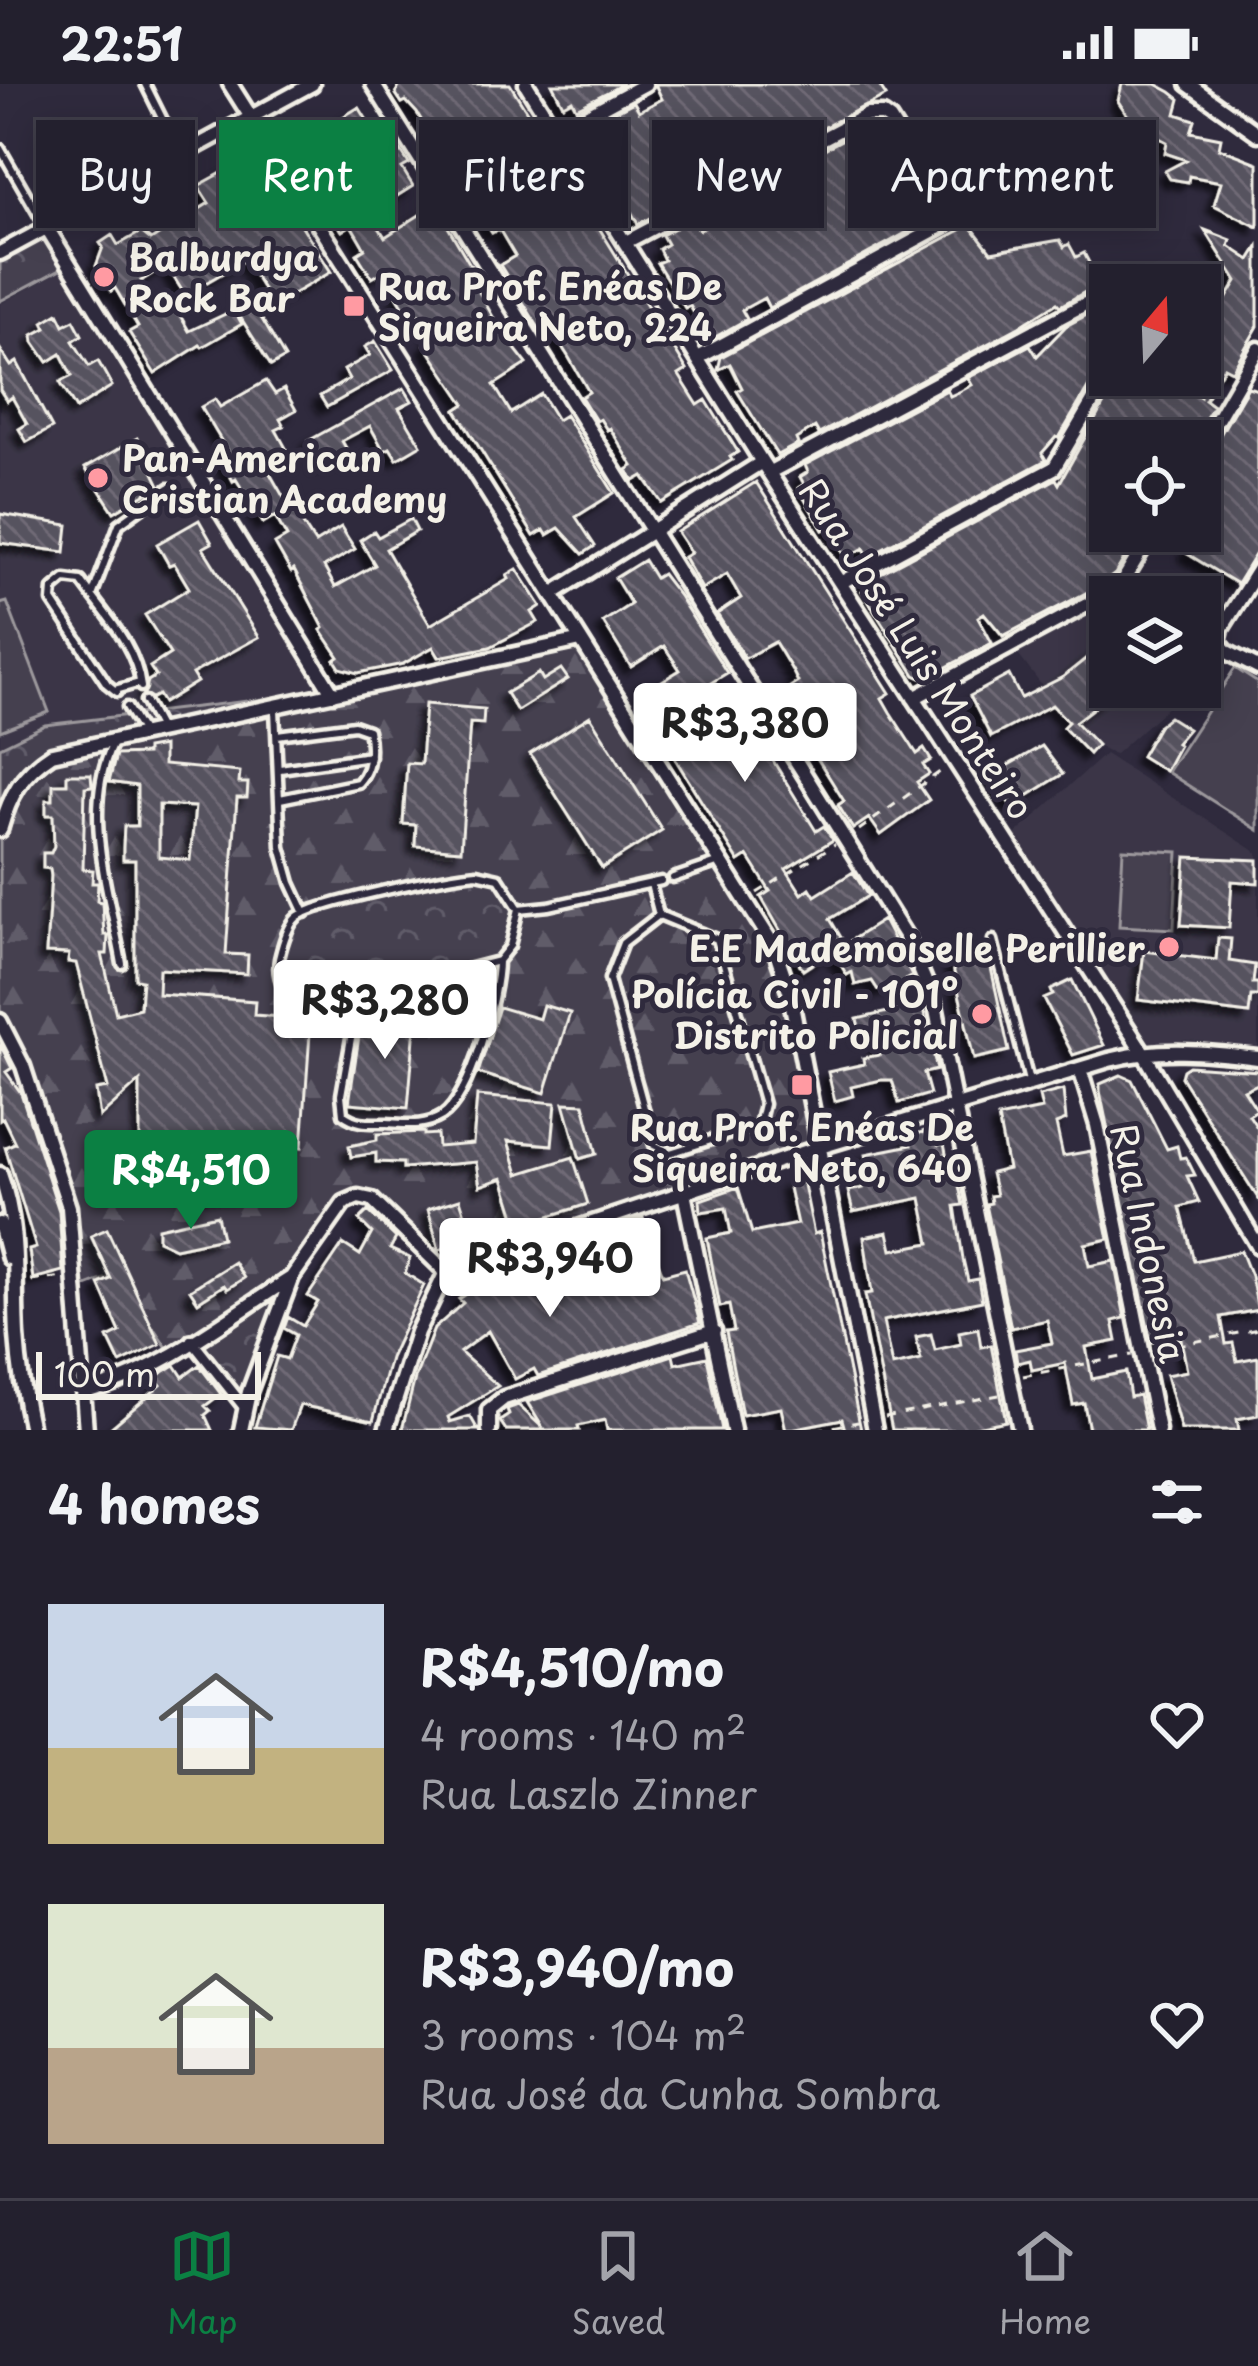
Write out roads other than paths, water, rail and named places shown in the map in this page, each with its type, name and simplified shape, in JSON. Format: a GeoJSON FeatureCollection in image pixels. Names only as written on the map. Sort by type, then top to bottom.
{"type":"FeatureCollection","features":[{"type":"Feature","properties":{"kind":"street"},"geometry":{"type":"LineString","coordinates":[[230,84],[782,963],[874,1425]]}},
{"type":"Feature","properties":{"kind":"street"},"geometry":{"type":"LineString","coordinates":[[195,148],[312,84]]}},
{"type":"Feature","properties":{"kind":"street"},"geometry":{"type":"LineString","coordinates":[[373,84],[908,940],[935,1005],[1020,1430]]}},
{"type":"Feature","properties":{"kind":"street","name":"Rua José Luis Monteiro"},"geometry":{"type":"LineString","coordinates":[[526,84],[551,120]]}},
{"type":"Feature","properties":{"kind":"street"},"geometry":{"type":"LineString","coordinates":[[578,120],[645,84]]}},
{"type":"Feature","properties":{"kind":"street"},"geometry":{"type":"LineString","coordinates":[[1188,84],[1258,134]]}},
{"type":"Feature","properties":{"kind":"street"},"geometry":{"type":"LineString","coordinates":[[626,242],[867,116],[890,120],[945,208],[947,221],[922,238],[698,358]]}},
{"type":"Feature","properties":{"kind":"street"},"geometry":{"type":"LineString","coordinates":[[0,253],[47,228],[333,694]]}},
{"type":"Feature","properties":{"kind":"street","name":"Rua José Luis Monteiro"},"geometry":{"type":"LineString","coordinates":[[617,228],[1143,1052],[1258,1246]]}},
{"type":"Feature","properties":{"kind":"street"},"geometry":{"type":"LineString","coordinates":[[552,594],[766,467],[1089,304]]}},
{"type":"Feature","properties":{"kind":"street"},"geometry":{"type":"LineString","coordinates":[[1220,420],[1251,375],[1258,349]]}},
{"type":"Feature","properties":{"kind":"street"},"geometry":{"type":"LineString","coordinates":[[840,583],[1054,468],[1096,396]]}},
{"type":"Feature","properties":{"kind":"street"},"geometry":{"type":"LineString","coordinates":[[914,698],[1107,594],[1123,580],[1140,552]]}},
{"type":"Feature","properties":{"kind":"street"},"geometry":{"type":"LineString","coordinates":[[1258,570],[1217,642],[1258,668]]}},
{"type":"Feature","properties":{"kind":"street"},"geometry":{"type":"LineString","coordinates":[[0,830],[13,791],[29,770],[52,754],[581,640]]}},
{"type":"Feature","properties":{"kind":"street"},"geometry":{"type":"LineString","coordinates":[[0,1021],[23,1066],[62,1180],[74,1236],[86,1430]]}},
{"type":"Feature","properties":{"kind":"street"},"geometry":{"type":"LineString","coordinates":[[386,1430],[417,1332],[446,1273],[820,1147],[1143,1052],[1186,1050],[1258,1058]]}},
{"type":"Feature","properties":{"kind":"street","name":"Rua Indonesia"},"geometry":{"type":"LineString","coordinates":[[1080,1069],[1097,1125],[1158,1430]]}},
{"type":"Feature","properties":{"kind":"street"},"geometry":{"type":"LineString","coordinates":[[0,1174],[10,1206],[11,1260]]}},
{"type":"Feature","properties":{"kind":"street"},"geometry":{"type":"LineString","coordinates":[[684,1192],[733,1430]]}},
{"type":"Feature","properties":{"kind":"street"},"geometry":{"type":"LineString","coordinates":[[241,1430],[292,1277],[344,1203],[358,1197],[378,1205],[446,1273]]}},
{"type":"Feature","properties":{"kind":"street"},"geometry":{"type":"LineString","coordinates":[[0,1223],[17,1282],[16,1334],[31,1430]]}},
{"type":"Feature","properties":{"kind":"street"},"geometry":{"type":"LineString","coordinates":[[84,1392],[126,1378],[292,1277]]}},
{"type":"Feature","properties":{"kind":"street"},"geometry":{"type":"LineString","coordinates":[[489,1430],[490,1410],[504,1398],[714,1331]]}},
{"type":"Feature","properties":{"kind":"street"},"geometry":{"type":"LineString","coordinates":[[190,1340],[245,1408]]}},
{"type":"Feature","properties":{"kind":"lane"},"geometry":{"type":"LineString","coordinates":[[145,84],[163,120]]}},
{"type":"Feature","properties":{"kind":"lane"},"geometry":{"type":"LineString","coordinates":[[0,148],[36,209]]}},
{"type":"Feature","properties":{"kind":"lane"},"geometry":{"type":"LineString","coordinates":[[92,596],[119,524],[169,488]]}},
{"type":"Feature","properties":{"kind":"lane"},"geometry":{"type":"LineString","coordinates":[[65,579],[81,581],[92,596],[134,656],[141,685],[116,691],[107,684],[52,601],[53,589],[65,579]]}},
{"type":"Feature","properties":{"kind":"lane"},"geometry":{"type":"LineString","coordinates":[[145,700],[160,730]]}},
{"type":"Feature","properties":{"kind":"lane"},"geometry":{"type":"LineString","coordinates":[[275,705],[281,847],[306,914]]}},
{"type":"Feature","properties":{"kind":"lane"},"geometry":{"type":"LineString","coordinates":[[127,706],[142,734]]}},
{"type":"Feature","properties":{"kind":"lane"},"geometry":{"type":"LineString","coordinates":[[278,735],[362,726],[368,730],[370,756],[358,783],[280,799]]}},
{"type":"Feature","properties":{"kind":"lane"},"geometry":{"type":"LineString","coordinates":[[115,740],[99,780],[97,808],[122,964]]}},
{"type":"Feature","properties":{"kind":"lane"},"geometry":{"type":"LineString","coordinates":[[280,769],[370,756]]}},
{"type":"Feature","properties":{"kind":"lane"},"geometry":{"type":"LineString","coordinates":[[673,878],[721,861]]}},
{"type":"Feature","properties":{"kind":"lane"},"geometry":{"type":"LineString","coordinates":[[359,992],[341,1095],[343,1114],[357,1123],[423,1124],[446,1114],[461,1094],[498,983],[498,961],[516,931],[519,908],[500,878],[452,874],[306,914],[296,918],[284,938],[277,966],[280,982],[289,993],[314,998],[498,961]]}},
{"type":"Feature","properties":{"kind":"lane"},"geometry":{"type":"LineString","coordinates":[[519,908],[549,906],[661,881]]}},
{"type":"Feature","properties":{"kind":"lane"},"geometry":{"type":"LineString","coordinates":[[651,884],[659,915]]}},
{"type":"Feature","properties":{"kind":"lane"},"geometry":{"type":"LineString","coordinates":[[659,915],[717,939],[764,1104],[759,1125],[670,1153],[654,1145],[609,979],[623,943],[659,915]]}},
{"type":"Feature","properties":{"kind":"lane"},"geometry":{"type":"LineString","coordinates":[[994,940],[1030,1084]]}},
{"type":"Feature","properties":{"kind":"place","name":"Balburdya Rock Bar"},"geometry":{"type":"Point","coordinates":[104,277]}},
{"type":"Feature","properties":{"kind":"place","name":"Rua Prof. Enéas De Siqueira Neto, 224"},"geometry":{"type":"Point","coordinates":[354,306]}},
{"type":"Feature","properties":{"kind":"place","name":"Pan-American Cristian Academy"},"geometry":{"type":"Point","coordinates":[98,478]}},
{"type":"Feature","properties":{"kind":"place","name":"E.E Mademoiselle Perillier"},"geometry":{"type":"Point","coordinates":[1169,947]}},
{"type":"Feature","properties":{"kind":"place","name":"Polícia Civil - 101º Distrito Policial"},"geometry":{"type":"Point","coordinates":[982,1014]}},
{"type":"Feature","properties":{"kind":"place","name":"Rua Prof. Enéas De Siqueira Neto, 640"},"geometry":{"type":"Point","coordinates":[802,1085]}}]}
